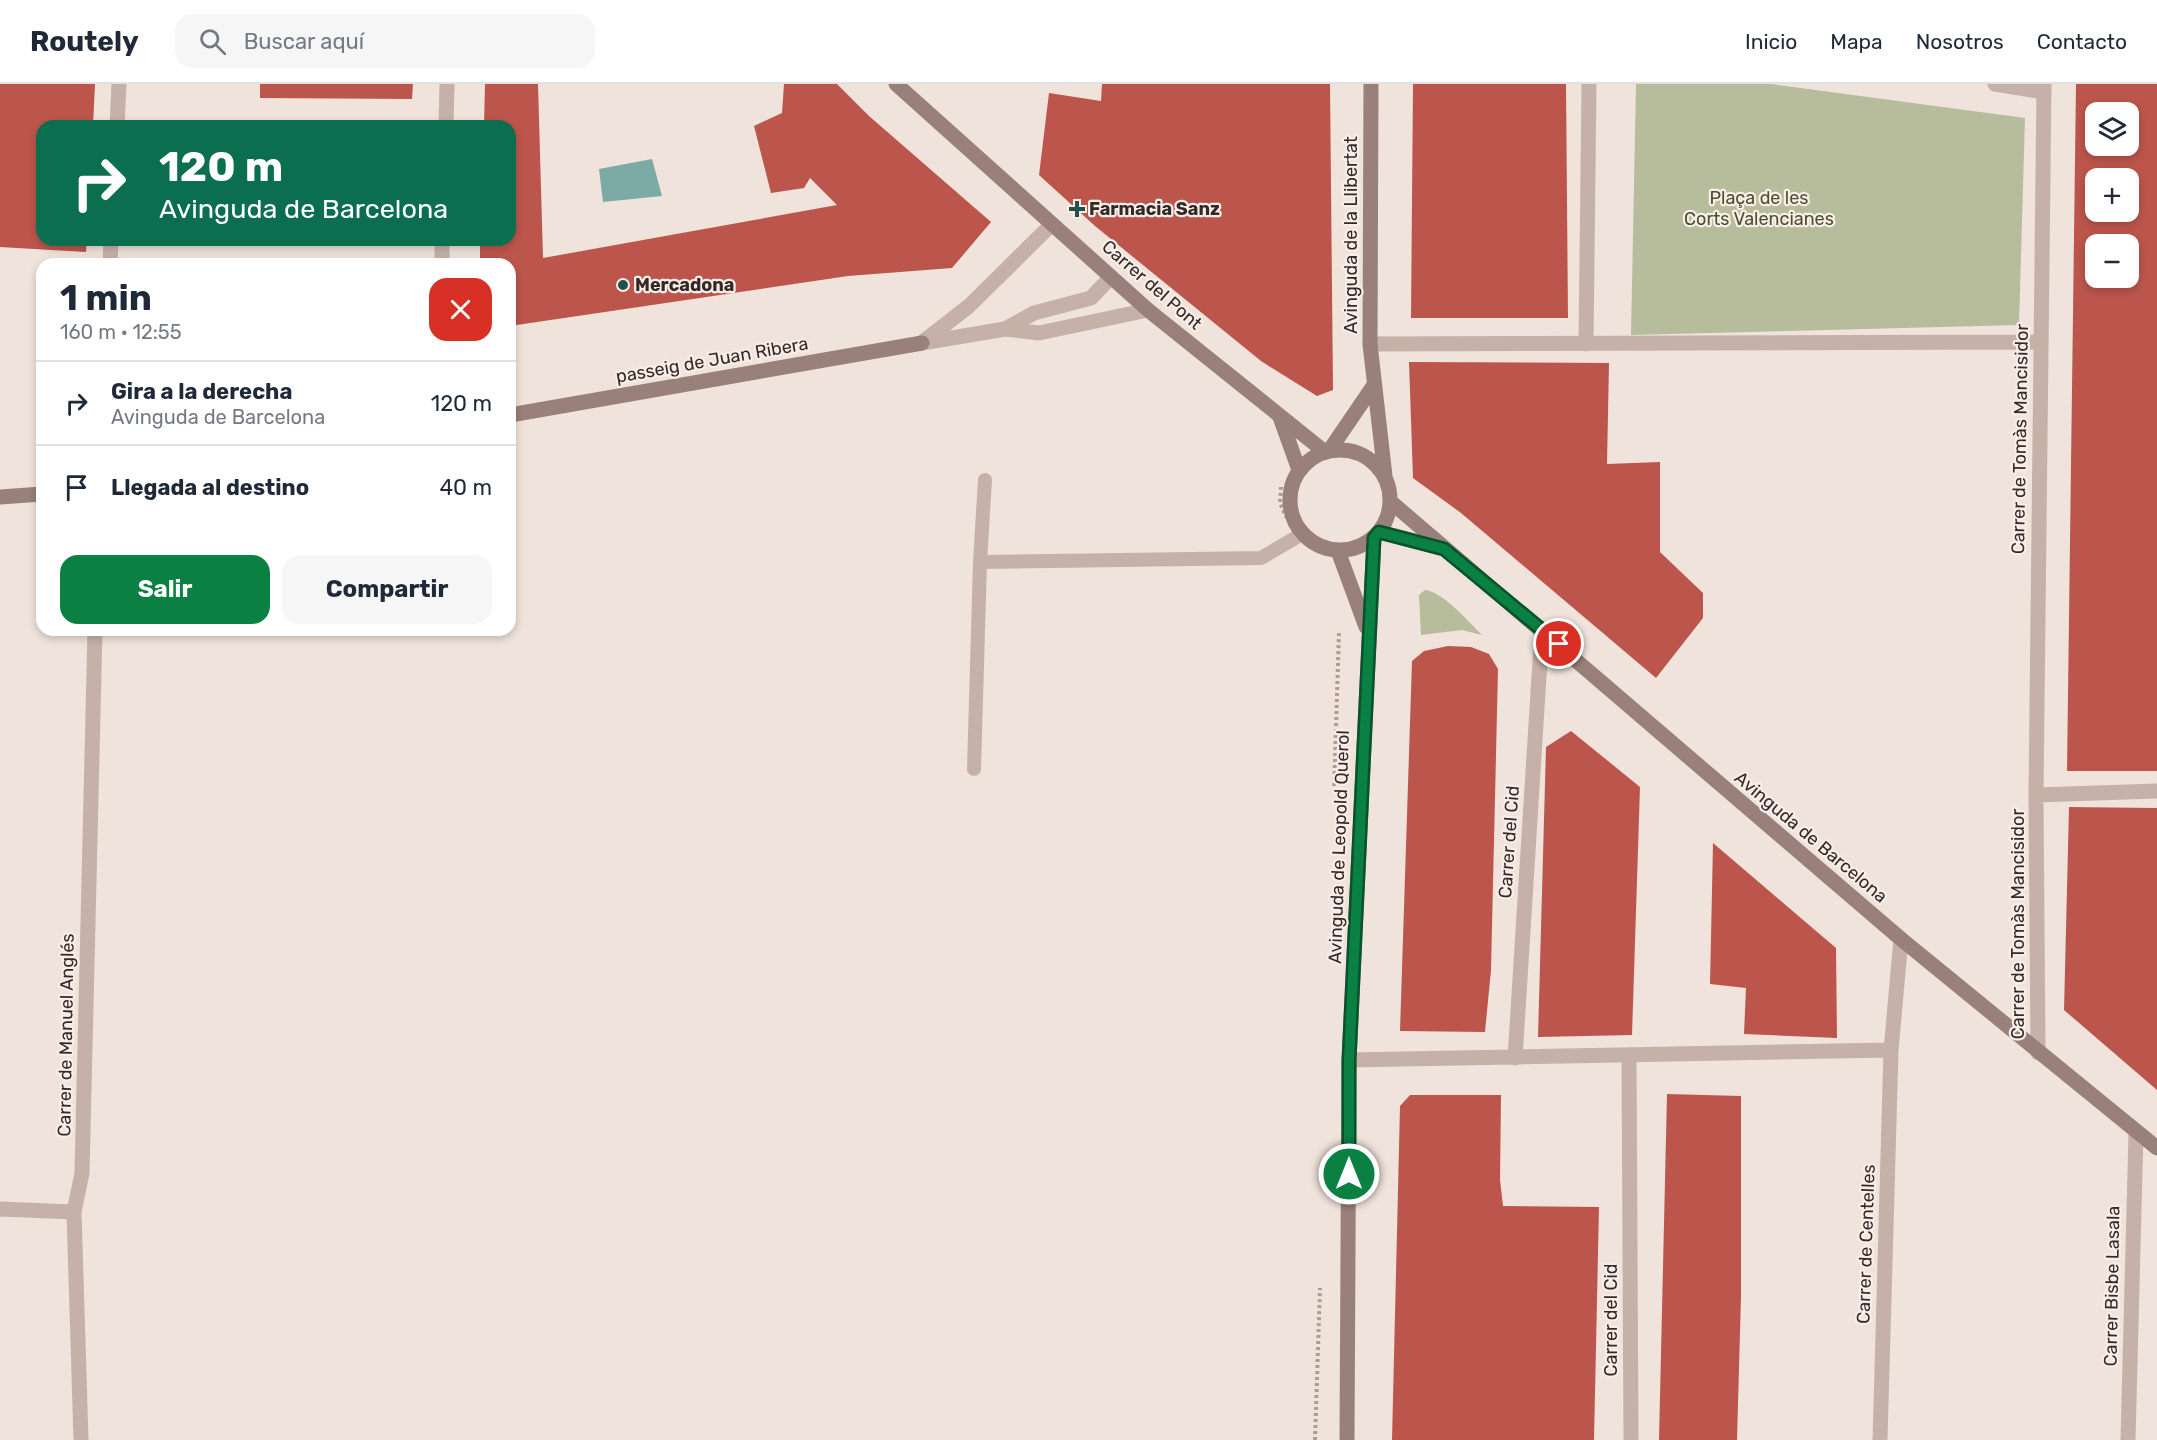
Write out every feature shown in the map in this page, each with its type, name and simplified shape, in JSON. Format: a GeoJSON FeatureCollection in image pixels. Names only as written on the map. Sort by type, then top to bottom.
{"type":"FeatureCollection","features":[{"type":"Feature","properties":{"kind":"street"},"geometry":{"type":"LineString","coordinates":[[117,120],[119,84]]}},
{"type":"Feature","properties":{"kind":"street"},"geometry":{"type":"LineString","coordinates":[[446,120],[447,84]]}},
{"type":"Feature","properties":{"kind":"street","name":"Carrer del Pont"},"geometry":{"type":"LineString","coordinates":[[896,84],[1148,310],[1327,452]]}},
{"type":"Feature","properties":{"kind":"street","name":"Avinguda de la Llibertat"},"geometry":{"type":"LineString","coordinates":[[1371,84],[1370,344],[1385,476]]}},
{"type":"Feature","properties":{"kind":"street"},"geometry":{"type":"LineString","coordinates":[[1586,344],[1589,84]]}},
{"type":"Feature","properties":{"kind":"street"},"geometry":{"type":"LineString","coordinates":[[1995,84],[2044,88]]}},
{"type":"Feature","properties":{"kind":"street","name":"Carrer de Tomàs Mancisidor"},"geometry":{"type":"LineString","coordinates":[[2038,1053],[2036,795],[2044,88]]}},
{"type":"Feature","properties":{"kind":"street","name":"passeig de Juan Ribera"},"geometry":{"type":"LineString","coordinates":[[922,343],[969,306],[1052,224]]}},
{"type":"Feature","properties":{"kind":"street","name":"passeig de Juan Ribera"},"geometry":{"type":"LineString","coordinates":[[1005,329],[1034,313],[1091,298],[1112,277]]}},
{"type":"Feature","properties":{"kind":"street","name":"passeig de Juan Ribera"},"geometry":{"type":"LineString","coordinates":[[516,414],[1005,329],[1039,333],[1148,310]]}},
{"type":"Feature","properties":{"kind":"street"},"geometry":{"type":"LineString","coordinates":[[1370,344],[2041,342]]}},
{"type":"Feature","properties":{"kind":"street"},"geometry":{"type":"LineString","coordinates":[[1327,452],[1374,385]]}},
{"type":"Feature","properties":{"kind":"street"},"geometry":{"type":"LineString","coordinates":[[1279,415],[1299,470]]}},
{"type":"Feature","properties":{"kind":"street"},"geometry":{"type":"LineString","coordinates":[[1345,450],[1361,454],[1375,463],[1385,476],[1391,502],[1389,514],[1377,535],[1363,546],[1338,551],[1316,545],[1302,534],[1293,519],[1289,502],[1292,485],[1299,470],[1312,458],[1327,452],[1345,450]]}},
{"type":"Feature","properties":{"kind":"street"},"geometry":{"type":"LineString","coordinates":[[0,497],[36,494]]}},
{"type":"Feature","properties":{"kind":"street","name":"Avinguda de Barcelona"},"geometry":{"type":"LineString","coordinates":[[1391,502],[1444,549],[1542,629],[1754,815],[1901,939],[2157,1148]]}},
{"type":"Feature","properties":{"kind":"street","name":"Avinguda de Barcelona"},"geometry":{"type":"LineString","coordinates":[[1377,535],[1444,549]]}},
{"type":"Feature","properties":{"kind":"street","name":"Avinguda de Leopold Querol"},"geometry":{"type":"LineString","coordinates":[[1347,1440],[1349,1060],[1368,636],[1377,535]]}},
{"type":"Feature","properties":{"kind":"street","name":"Avinguda de Leopold Querol"},"geometry":{"type":"LineString","coordinates":[[1338,551],[1368,636]]}},
{"type":"Feature","properties":{"kind":"street","name":"Carrer del Cid"},"geometry":{"type":"LineString","coordinates":[[1515,1058],[1542,629]]}},
{"type":"Feature","properties":{"kind":"street","name":"Carrer de Manuel Anglés"},"geometry":{"type":"LineString","coordinates":[[81,1440],[74,1212],[82,1173],[95,636]]}},
{"type":"Feature","properties":{"kind":"street","name":"Carrer de Tomàs Mancisidor"},"geometry":{"type":"LineString","coordinates":[[2036,795],[2157,791]]}},
{"type":"Feature","properties":{"kind":"street","name":"Carrer de Centelles"},"geometry":{"type":"LineString","coordinates":[[1880,1440],[1891,1050],[1901,939]]}},
{"type":"Feature","properties":{"kind":"street"},"geometry":{"type":"LineString","coordinates":[[1349,1060],[1891,1050]]}},
{"type":"Feature","properties":{"kind":"street","name":"Carrer del Cid"},"geometry":{"type":"LineString","coordinates":[[1629,1056],[1631,1440]]}},
{"type":"Feature","properties":{"kind":"street","name":"Carrer Bisbe Lasala"},"geometry":{"type":"LineString","coordinates":[[2128,1440],[2136,1133]]}},
{"type":"Feature","properties":{"kind":"street"},"geometry":{"type":"LineString","coordinates":[[0,1209],[74,1212]]}},
{"type":"Feature","properties":{"kind":"lane"},"geometry":{"type":"LineString","coordinates":[[974,769],[980,562],[985,480]]}},
{"type":"Feature","properties":{"kind":"lane"},"geometry":{"type":"LineString","coordinates":[[980,562],[1262,558],[1302,534]]}},
{"type":"Feature","properties":{"kind":"green space","name":"Plaça de les Corts Valencianes"},"geometry":{"type":"Polygon","coordinates":[[[1636,84],[1771,84],[2025,118],[2019,325],[1631,335],[1636,84]]]}},
{"type":"Feature","properties":{"kind":"green space"},"geometry":{"type":"Polygon","coordinates":[[[1425,590],[1447,601],[1482,635],[1462,630],[1421,635],[1419,595],[1425,590]]]}},
{"type":"Feature","properties":{"kind":"water"},"geometry":{"type":"Polygon","coordinates":[[[652,159],[662,196],[603,202],[599,169],[652,159]]]}},
{"type":"Feature","properties":{"kind":"building"},"geometry":{"type":"Polygon","coordinates":[[[0,84],[95,84],[93,120],[36,120],[36,246],[86,246],[86,252],[0,247],[0,84]]]}},
{"type":"Feature","properties":{"kind":"building"},"geometry":{"type":"Polygon","coordinates":[[[260,84],[413,84],[412,99],[260,98],[260,84]]]}},
{"type":"Feature","properties":{"kind":"building"},"geometry":{"type":"Polygon","coordinates":[[[485,84],[538,84],[543,258],[837,205],[810,178],[804,188],[771,193],[754,126],[782,113],[784,84],[837,84],[869,116],[991,222],[952,268],[848,276],[516,325],[516,258],[480,258],[480,246],[516,246],[516,120],[484,120],[485,84]]]}},
{"type":"Feature","properties":{"kind":"building"},"geometry":{"type":"Polygon","coordinates":[[[1102,84],[1330,84],[1333,390],[1317,396],[1261,361],[1095,226],[1039,175],[1049,93],[1101,101],[1102,84]]]}},
{"type":"Feature","properties":{"kind":"building"},"geometry":{"type":"Polygon","coordinates":[[[1413,84],[1566,84],[1568,318],[1411,318],[1413,84]]]}},
{"type":"Feature","properties":{"kind":"building"},"geometry":{"type":"Polygon","coordinates":[[[2076,84],[2157,84],[2157,771],[2067,771],[2076,84]]]}},
{"type":"Feature","properties":{"kind":"building"},"geometry":{"type":"Polygon","coordinates":[[[1409,362],[1609,363],[1607,464],[1660,462],[1660,552],[1703,593],[1703,618],[1656,678],[1461,513],[1413,478],[1409,362]]]}},
{"type":"Feature","properties":{"kind":"building"},"geometry":{"type":"Polygon","coordinates":[[[1448,646],[1471,647],[1489,654],[1498,669],[1491,970],[1485,1032],[1400,1031],[1412,661],[1424,651],[1448,646]]]}},
{"type":"Feature","properties":{"kind":"building"},"geometry":{"type":"Polygon","coordinates":[[[1571,731],[1640,787],[1632,1035],[1538,1037],[1546,747],[1571,731]]]}},
{"type":"Feature","properties":{"kind":"building"},"geometry":{"type":"Polygon","coordinates":[[[2069,807],[2157,808],[2157,1090],[2064,1010],[2069,807]]]}},
{"type":"Feature","properties":{"kind":"building"},"geometry":{"type":"Polygon","coordinates":[[[1713,843],[1836,948],[1837,1038],[1744,1034],[1746,988],[1710,984],[1713,843]]]}},
{"type":"Feature","properties":{"kind":"building"},"geometry":{"type":"Polygon","coordinates":[[[1667,1094],[1741,1096],[1741,1296],[1737,1440],[1659,1440],[1667,1094]]]}},
{"type":"Feature","properties":{"kind":"building"},"geometry":{"type":"Polygon","coordinates":[[[1410,1095],[1501,1095],[1500,1180],[1503,1206],[1599,1207],[1594,1440],[1392,1440],[1400,1106],[1410,1095]]]}},
{"type":"Feature","properties":{"kind":"place","name":"Farmacia Sanz"},"geometry":{"type":"Point","coordinates":[1077,209]}},
{"type":"Feature","properties":{"kind":"place","name":"Mercadona"},"geometry":{"type":"Point","coordinates":[623,285]}},
{"type":"Feature","properties":{"kind":"route"},"geometry":{"type":"LineString","coordinates":[[1349,1174],[1349,1060],[1374,538],[1379,532],[1444,549],[1559,644]]}}]}
